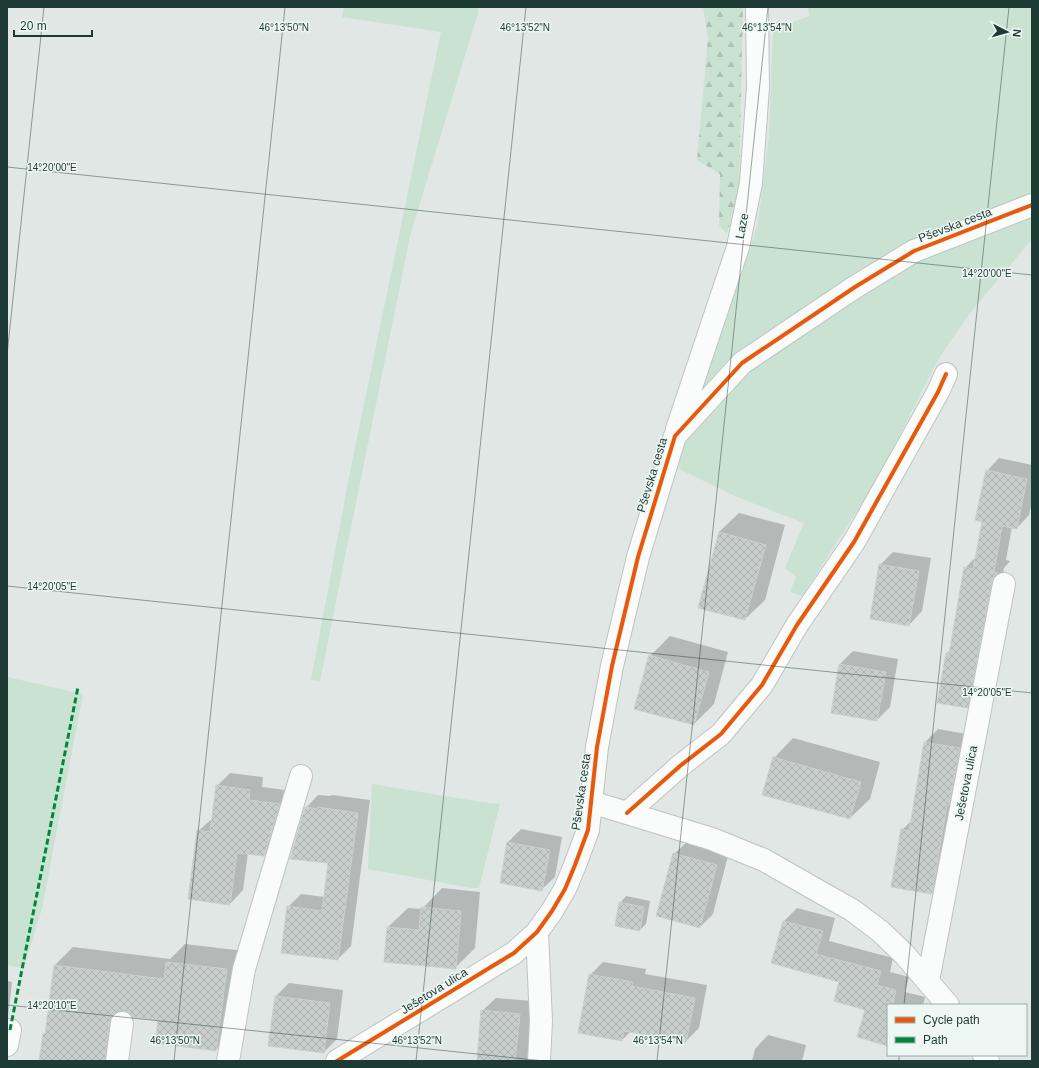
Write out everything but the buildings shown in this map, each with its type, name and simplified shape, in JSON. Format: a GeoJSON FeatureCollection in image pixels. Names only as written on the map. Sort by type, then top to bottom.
{"type":"FeatureCollection","features":[{"type":"Feature","properties":{"kind":"street","name":"Laze"},"geometry":{"type":"LineString","coordinates":[[675,436],[738,247],[751,183],[758,87],[757,7]]}},
{"type":"Feature","properties":{"kind":"street","name":"Pševska cesta"},"geometry":{"type":"LineString","coordinates":[[537,932],[565,889],[588,830],[597,747],[612,666],[638,557],[675,436],[742,363],[855,287],[914,252],[1032,205]]}},
{"type":"Feature","properties":{"kind":"street"},"geometry":{"type":"LineString","coordinates":[[627,813],[680,766],[721,734],[762,684],[798,625],[854,542],[938,392],[946,374]]}},
{"type":"Feature","properties":{"kind":"street","name":"Ješetova ulica"},"geometry":{"type":"LineString","coordinates":[[928,981],[1004,584]]}},
{"type":"Feature","properties":{"kind":"street"},"geometry":{"type":"LineString","coordinates":[[228,1061],[244,969],[301,776]]}},
{"type":"Feature","properties":{"kind":"street"},"geometry":{"type":"LineString","coordinates":[[591,802],[712,840],[764,860],[852,910],[880,931],[904,954],[947,1004]]}},
{"type":"Feature","properties":{"kind":"street"},"geometry":{"type":"LineString","coordinates":[[537,932],[541,1021],[539,1061]]}},
{"type":"Feature","properties":{"kind":"street","name":"Ješetova ulica"},"geometry":{"type":"LineString","coordinates":[[337,1061],[514,953],[537,932]]}},
{"type":"Feature","properties":{"kind":"street"},"geometry":{"type":"LineString","coordinates":[[117,1061],[122,1023]]}},
{"type":"Feature","properties":{"kind":"green space"},"geometry":{"type":"Polygon","coordinates":[[[344,7],[478,7],[478,13],[410,236],[320,681],[311,680],[350,472],[441,32],[342,17],[344,7]]]}},
{"type":"Feature","properties":{"kind":"green space"},"geometry":{"type":"Polygon","coordinates":[[[703,7],[743,7],[739,188],[727,234],[719,225],[720,174],[697,160],[708,38],[703,7]]]}},
{"type":"Feature","properties":{"kind":"green space"},"geometry":{"type":"Polygon","coordinates":[[[808,7],[1032,7],[1032,239],[969,314],[941,355],[870,491],[802,596],[790,592],[796,577],[785,568],[804,523],[737,497],[679,469],[680,456],[675,436],[693,414],[743,271],[758,223],[769,136],[773,30],[809,16],[808,7]]]}},
{"type":"Feature","properties":{"kind":"green space"},"geometry":{"type":"Polygon","coordinates":[[[7,677],[83,694],[42,908],[24,968],[7,965],[7,677]]]}},
{"type":"Feature","properties":{"kind":"green space"},"geometry":{"type":"Polygon","coordinates":[[[372,784],[500,804],[479,888],[368,869],[372,784]]]}},
{"type":"Feature","properties":{"kind":"marked path"},"geometry":{"type":"LineString","coordinates":[[10,1030],[78,687]]}},
{"type":"Feature","properties":{"kind":"cycle path"},"geometry":{"type":"LineString","coordinates":[[337,1061],[514,953],[537,932],[565,889],[588,830],[597,747],[612,666],[638,557],[675,436],[742,363],[855,287],[914,251],[1032,205]]}},
{"type":"Feature","properties":{"kind":"cycle path"},"geometry":{"type":"LineString","coordinates":[[627,813],[680,766],[721,734],[762,685],[797,625],[854,542],[938,392],[946,374]]}}]}
